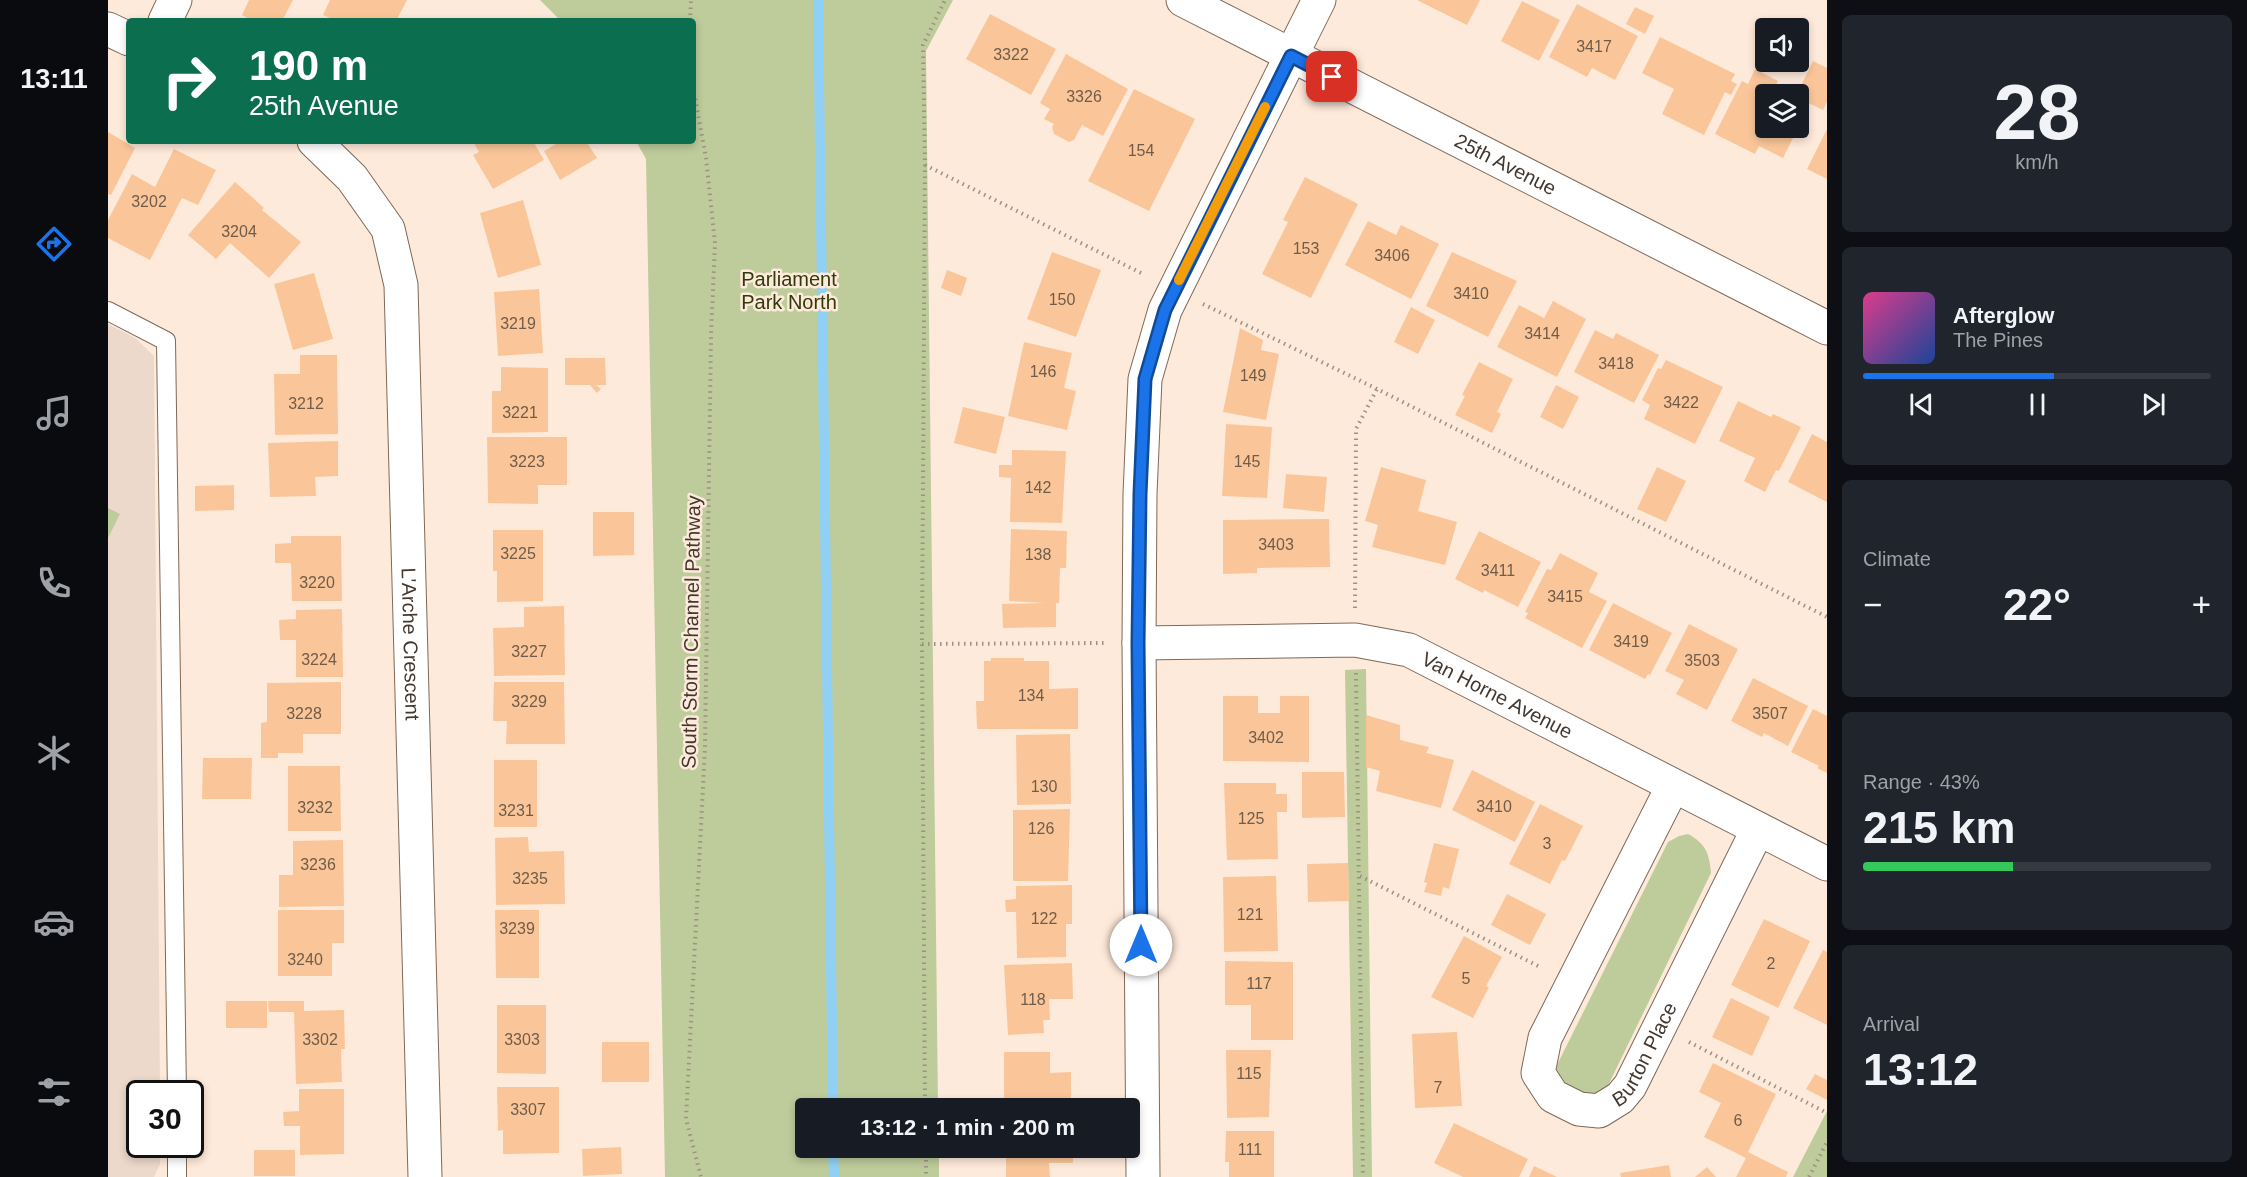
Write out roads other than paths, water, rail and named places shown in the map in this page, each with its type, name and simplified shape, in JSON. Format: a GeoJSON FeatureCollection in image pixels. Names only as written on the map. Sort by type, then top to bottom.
{"type":"FeatureCollection","features":[{"type":"Feature","properties":{"kind":"street"},"geometry":{"type":"LineString","coordinates":[[166,18],[175,0]]}},
{"type":"Feature","properties":{"kind":"street","name":"25th Avenue"},"geometry":{"type":"LineString","coordinates":[[1183,0],[1827,328]]}},
{"type":"Feature","properties":{"kind":"street"},"geometry":{"type":"LineString","coordinates":[[1143,1177],[1138,643],[1140,494],[1145,379],[1165,310],[1174,290],[1319,0]]}},
{"type":"Feature","properties":{"kind":"street"},"geometry":{"type":"LineString","coordinates":[[108,29],[126,38]]}},
{"type":"Feature","properties":{"kind":"street","name":"L'Arche Crescent"},"geometry":{"type":"LineString","coordinates":[[317,144],[352,178],[388,229],[401,285],[425,1177]]}},
{"type":"Feature","properties":{"kind":"street","name":"Van Horne Avenue"},"geometry":{"type":"LineString","coordinates":[[1138,643],[1355,640],[1409,650],[1827,864]]}},
{"type":"Feature","properties":{"kind":"street","name":"Burton Place"},"geometry":{"type":"LineString","coordinates":[[1673,786],[1545,1038],[1538,1073],[1553,1096],[1570,1105],[1579,1109],[1599,1111],[1620,1098],[1630,1086],[1758,829]]}},
{"type":"Feature","properties":{"kind":"lane"},"geometry":{"type":"LineString","coordinates":[[108,311],[166,341],[177,1080]]}},
{"type":"Feature","properties":{"kind":"lane"},"geometry":{"type":"LineString","coordinates":[[177,1158],[177,1177]]}},
{"type":"Feature","properties":{"kind":"waterway"},"geometry":{"type":"LineString","coordinates":[[818,0],[833,1098]]}},
{"type":"Feature","properties":{"kind":"waterway"},"geometry":{"type":"LineString","coordinates":[[833,1158],[834,1177]]}},
{"type":"Feature","properties":{"kind":"park label","name":"Parliament Park North"},"geometry":{"type":"Point","coordinates":[789,290]}}]}
